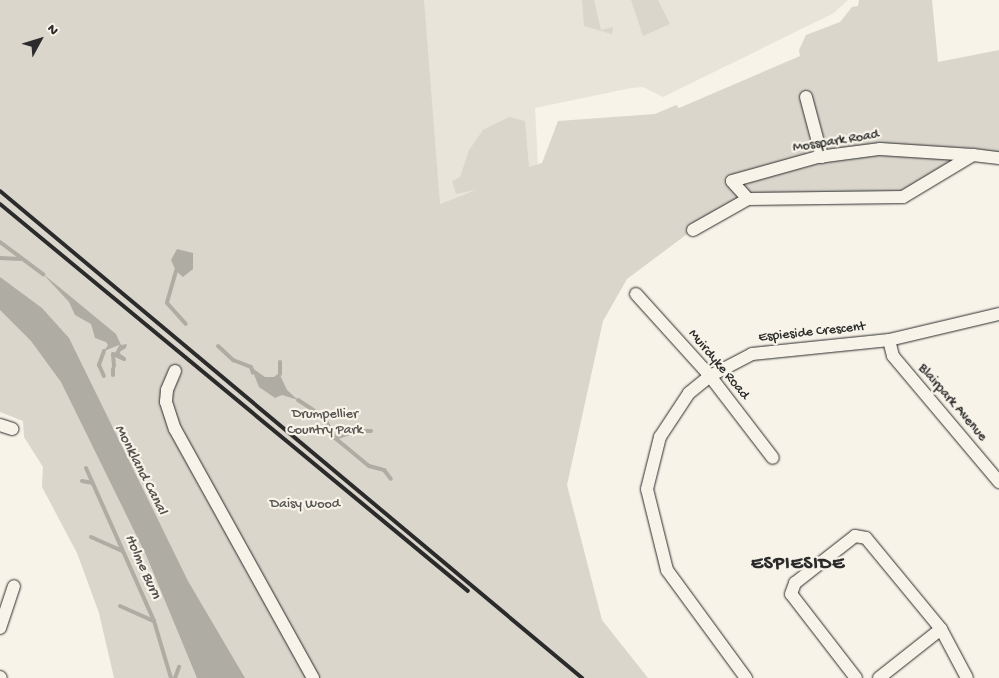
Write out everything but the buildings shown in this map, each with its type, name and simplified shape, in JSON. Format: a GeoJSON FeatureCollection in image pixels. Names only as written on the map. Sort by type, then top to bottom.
{"type":"FeatureCollection","features":[{"type":"Feature","properties":{"kind":"street"},"geometry":{"type":"LineString","coordinates":[[806,97],[822,157]]}},
{"type":"Feature","properties":{"kind":"street","name":"Mosspark Road"},"geometry":{"type":"LineString","coordinates":[[748,200],[732,181],[752,173],[822,157],[880,149],[999,158]]}},
{"type":"Feature","properties":{"kind":"street"},"geometry":{"type":"LineString","coordinates":[[693,230],[748,200],[903,197],[973,155]]}},
{"type":"Feature","properties":{"kind":"street","name":"Muirdyke Road"},"geometry":{"type":"LineString","coordinates":[[636,294],[710,376],[773,458]]}},
{"type":"Feature","properties":{"kind":"street","name":"Espieside Crescent"},"geometry":{"type":"LineString","coordinates":[[746,678],[667,570],[647,489],[660,437],[689,393],[710,376],[752,354],[889,340],[999,314]]}},
{"type":"Feature","properties":{"kind":"street","name":"Blairpark Avenue"},"geometry":{"type":"LineString","coordinates":[[889,340],[893,356],[999,482]]}},
{"type":"Feature","properties":{"kind":"street"},"geometry":{"type":"LineString","coordinates":[[174,371],[167,390],[166,402],[175,429],[313,678]]}},
{"type":"Feature","properties":{"kind":"street"},"geometry":{"type":"LineString","coordinates":[[856,678],[791,594],[795,583],[852,537],[866,538],[940,629],[968,678]]}},
{"type":"Feature","properties":{"kind":"street"},"geometry":{"type":"LineString","coordinates":[[0,628],[14,586]]}},
{"type":"Feature","properties":{"kind":"street"},"geometry":{"type":"LineString","coordinates":[[879,678],[940,629]]}},
{"type":"Feature","properties":{"kind":"shaded area"},"geometry":{"type":"Polygon","coordinates":[[[423,0],[848,0],[834,13],[663,97],[643,87],[631,88],[535,108],[538,164],[435,206],[423,0]]]}},
{"type":"Feature","properties":{"kind":"shaded area"},"geometry":{"type":"Polygon","coordinates":[[[177,249],[193,253],[193,269],[183,277],[176,271],[171,260],[177,249]]]}},
{"type":"Feature","properties":{"kind":"shaded area"},"geometry":{"type":"Polygon","coordinates":[[[42,273],[116,334],[121,345],[127,344],[126,348],[121,351],[119,345],[104,351],[108,345],[106,342],[95,338],[91,324],[75,315],[69,302],[42,273]]]}},
{"type":"Feature","properties":{"kind":"shaded area"},"geometry":{"type":"Polygon","coordinates":[[[0,277],[42,308],[69,338],[188,581],[245,678],[197,678],[146,555],[61,382],[31,341],[0,310],[0,277]]]}},
{"type":"Feature","properties":{"kind":"shaded area"},"geometry":{"type":"Polygon","coordinates":[[[251,367],[265,377],[274,377],[279,373],[287,390],[298,400],[282,395],[275,398],[259,387],[251,367]]]}},
{"type":"Feature","properties":{"kind":"green space","name":"Drumpellier Country Park"},"geometry":{"type":"Polygon","coordinates":[[[0,0],[424,0],[440,204],[475,190],[456,194],[452,181],[460,177],[469,150],[483,130],[509,117],[525,121],[529,167],[542,163],[558,121],[655,114],[676,105],[679,108],[800,56],[799,50],[806,35],[840,22],[852,7],[858,6],[859,0],[932,0],[938,62],[999,50],[999,154],[963,159],[906,191],[726,205],[627,279],[603,321],[567,485],[602,620],[648,678],[114,678],[99,613],[77,553],[42,487],[43,467],[24,437],[23,421],[0,412],[0,0]]]}},
{"type":"Feature","properties":{"kind":"green space"},"geometry":{"type":"Polygon","coordinates":[[[582,0],[594,0],[601,30],[613,27],[612,34],[584,26],[582,0]]]}},
{"type":"Feature","properties":{"kind":"green space"},"geometry":{"type":"Polygon","coordinates":[[[631,0],[658,0],[670,24],[643,36],[631,0]]]}},
{"type":"Feature","properties":{"kind":"waterway"},"geometry":{"type":"LineString","coordinates":[[0,242],[43,274]]}},
{"type":"Feature","properties":{"kind":"waterway"},"geometry":{"type":"LineString","coordinates":[[0,258],[20,259]]}},
{"type":"Feature","properties":{"kind":"waterway"},"geometry":{"type":"LineString","coordinates":[[176,271],[167,303],[186,324]]}},
{"type":"Feature","properties":{"kind":"waterway"},"geometry":{"type":"LineString","coordinates":[[218,346],[233,360],[251,367],[253,373]]}},
{"type":"Feature","properties":{"kind":"waterway"},"geometry":{"type":"LineString","coordinates":[[114,366],[113,354],[124,359],[117,354],[120,348]]}},
{"type":"Feature","properties":{"kind":"waterway"},"geometry":{"type":"LineString","coordinates":[[104,351],[99,365],[104,376]]}},
{"type":"Feature","properties":{"kind":"waterway"},"geometry":{"type":"LineString","coordinates":[[280,362],[280,374]]}},
{"type":"Feature","properties":{"kind":"waterway"},"geometry":{"type":"LineString","coordinates":[[113,369],[113,375]]}},
{"type":"Feature","properties":{"kind":"waterway"},"geometry":{"type":"LineString","coordinates":[[298,400],[323,416],[335,438],[369,466],[384,470],[391,479]]}},
{"type":"Feature","properties":{"kind":"waterway"},"geometry":{"type":"LineString","coordinates":[[335,438],[355,431],[371,431]]}},
{"type":"Feature","properties":{"kind":"waterway","name":"Holme Burn"},"geometry":{"type":"LineString","coordinates":[[86,468],[154,621],[171,678]]}},
{"type":"Feature","properties":{"kind":"waterway"},"geometry":{"type":"LineString","coordinates":[[82,481],[93,483]]}},
{"type":"Feature","properties":{"kind":"waterway"},"geometry":{"type":"LineString","coordinates":[[91,537],[122,551]]}},
{"type":"Feature","properties":{"kind":"waterway"},"geometry":{"type":"LineString","coordinates":[[120,606],[154,621]]}},
{"type":"Feature","properties":{"kind":"waterway","name":"Holme Burn"},"geometry":{"type":"LineString","coordinates":[[175,678],[179,667]]}},
{"type":"Feature","properties":{"kind":"railway"},"geometry":{"type":"LineString","coordinates":[[0,191],[582,678]]}},
{"type":"Feature","properties":{"kind":"railway"},"geometry":{"type":"LineString","coordinates":[[0,204],[468,591]]}},
{"type":"Feature","properties":{"kind":"district","name":"ESPIESIDE"},"geometry":{"type":"Point","coordinates":[798,565]}},
{"type":"Feature","properties":{"kind":"water label","name":"Monkland Canal"},"geometry":{"type":"Point","coordinates":[140,470]}},
{"type":"Feature","properties":{"kind":"park label","name":"Daisy Wood"},"geometry":{"type":"Point","coordinates":[305,505]}}]}
